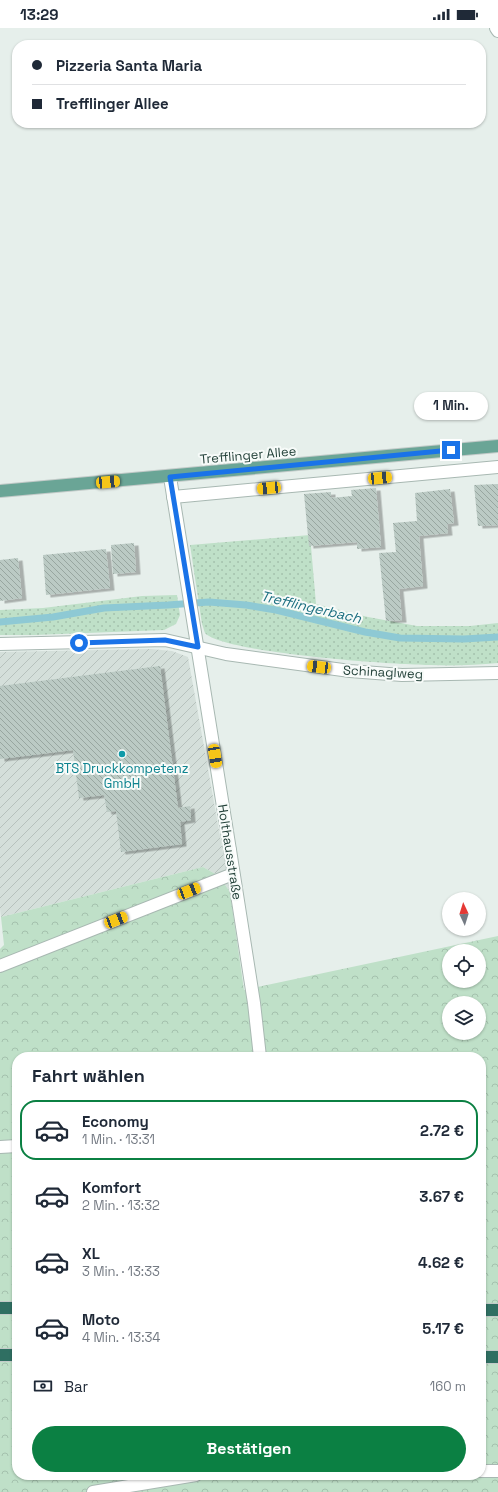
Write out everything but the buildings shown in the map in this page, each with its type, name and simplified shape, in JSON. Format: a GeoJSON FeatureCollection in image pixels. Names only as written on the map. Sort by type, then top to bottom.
{"type":"FeatureCollection","features":[{"type":"Feature","properties":{"kind":"highway"},"geometry":{"type":"LineString","coordinates":[[0,1308],[12,1308]]}},
{"type":"Feature","properties":{"kind":"highway"},"geometry":{"type":"LineString","coordinates":[[486,1310],[498,1310]]}},
{"type":"Feature","properties":{"kind":"highway"},"geometry":{"type":"LineString","coordinates":[[0,1355],[12,1355]]}},
{"type":"Feature","properties":{"kind":"highway"},"geometry":{"type":"LineString","coordinates":[[486,1357],[498,1357]]}},
{"type":"Feature","properties":{"kind":"main road","name":"Trefflinger Allee"},"geometry":{"type":"LineString","coordinates":[[0,491],[170,477],[498,446]]}},
{"type":"Feature","properties":{"kind":"street"},"geometry":{"type":"LineString","coordinates":[[174,497],[498,467]]}},
{"type":"Feature","properties":{"kind":"street","name":"Holthausstraße"},"geometry":{"type":"LineString","coordinates":[[170,477],[254,1003],[259,1052]]}},
{"type":"Feature","properties":{"kind":"street"},"geometry":{"type":"LineString","coordinates":[[0,644],[165,640],[198,647]]}},
{"type":"Feature","properties":{"kind":"street","name":"Schinaglweg"},"geometry":{"type":"LineString","coordinates":[[198,647],[226,654],[350,671],[402,675],[498,673]]}},
{"type":"Feature","properties":{"kind":"street"},"geometry":{"type":"LineString","coordinates":[[0,966],[233,874]]}},
{"type":"Feature","properties":{"kind":"street"},"geometry":{"type":"LineString","coordinates":[[0,1147],[12,1146]]}},
{"type":"Feature","properties":{"kind":"street"},"geometry":{"type":"LineString","coordinates":[[486,1471],[498,1471]]}},
{"type":"Feature","properties":{"kind":"street"},"geometry":{"type":"LineString","coordinates":[[93,1492],[166,1480]]}},
{"type":"Feature","properties":{"kind":"shaded area"},"geometry":{"type":"Polygon","coordinates":[[[151,649],[172,651],[188,657],[230,892],[219,876],[203,867],[1,917],[0,652],[151,649]]]}},
{"type":"Feature","properties":{"kind":"green space"},"geometry":{"type":"Polygon","coordinates":[[[310,535],[316,604],[368,617],[417,626],[470,626],[498,623],[498,663],[456,665],[383,663],[349,660],[275,652],[243,646],[218,640],[205,633],[202,624],[190,545],[310,535]]]}},
{"type":"Feature","properties":{"kind":"green space"},"geometry":{"type":"Polygon","coordinates":[[[177,595],[180,615],[176,624],[164,630],[0,635],[0,610],[43,608],[142,596],[177,595]]]}},
{"type":"Feature","properties":{"kind":"green space"},"geometry":{"type":"Polygon","coordinates":[[[203,867],[219,876],[230,892],[244,990],[442,948],[442,988],[486,988],[486,944],[460,944],[498,936],[498,1492],[0,1492],[0,949],[4,945],[1,917],[203,867]]]}},
{"type":"Feature","properties":{"kind":"waterway","name":"Trefflingerbach"},"geometry":{"type":"LineString","coordinates":[[0,622],[53,617],[104,608],[209,602],[246,605],[276,610],[365,632],[400,638],[464,639],[498,637]]}},
{"type":"Feature","properties":{"kind":"place","name":"BTS Druckkompetenz GmbH"},"geometry":{"type":"Point","coordinates":[122,754]}},
{"type":"Feature","properties":{"kind":"route"},"geometry":{"type":"LineString","coordinates":[[79,643],[165,640],[198,647],[170,477],[451,450]]}}]}
